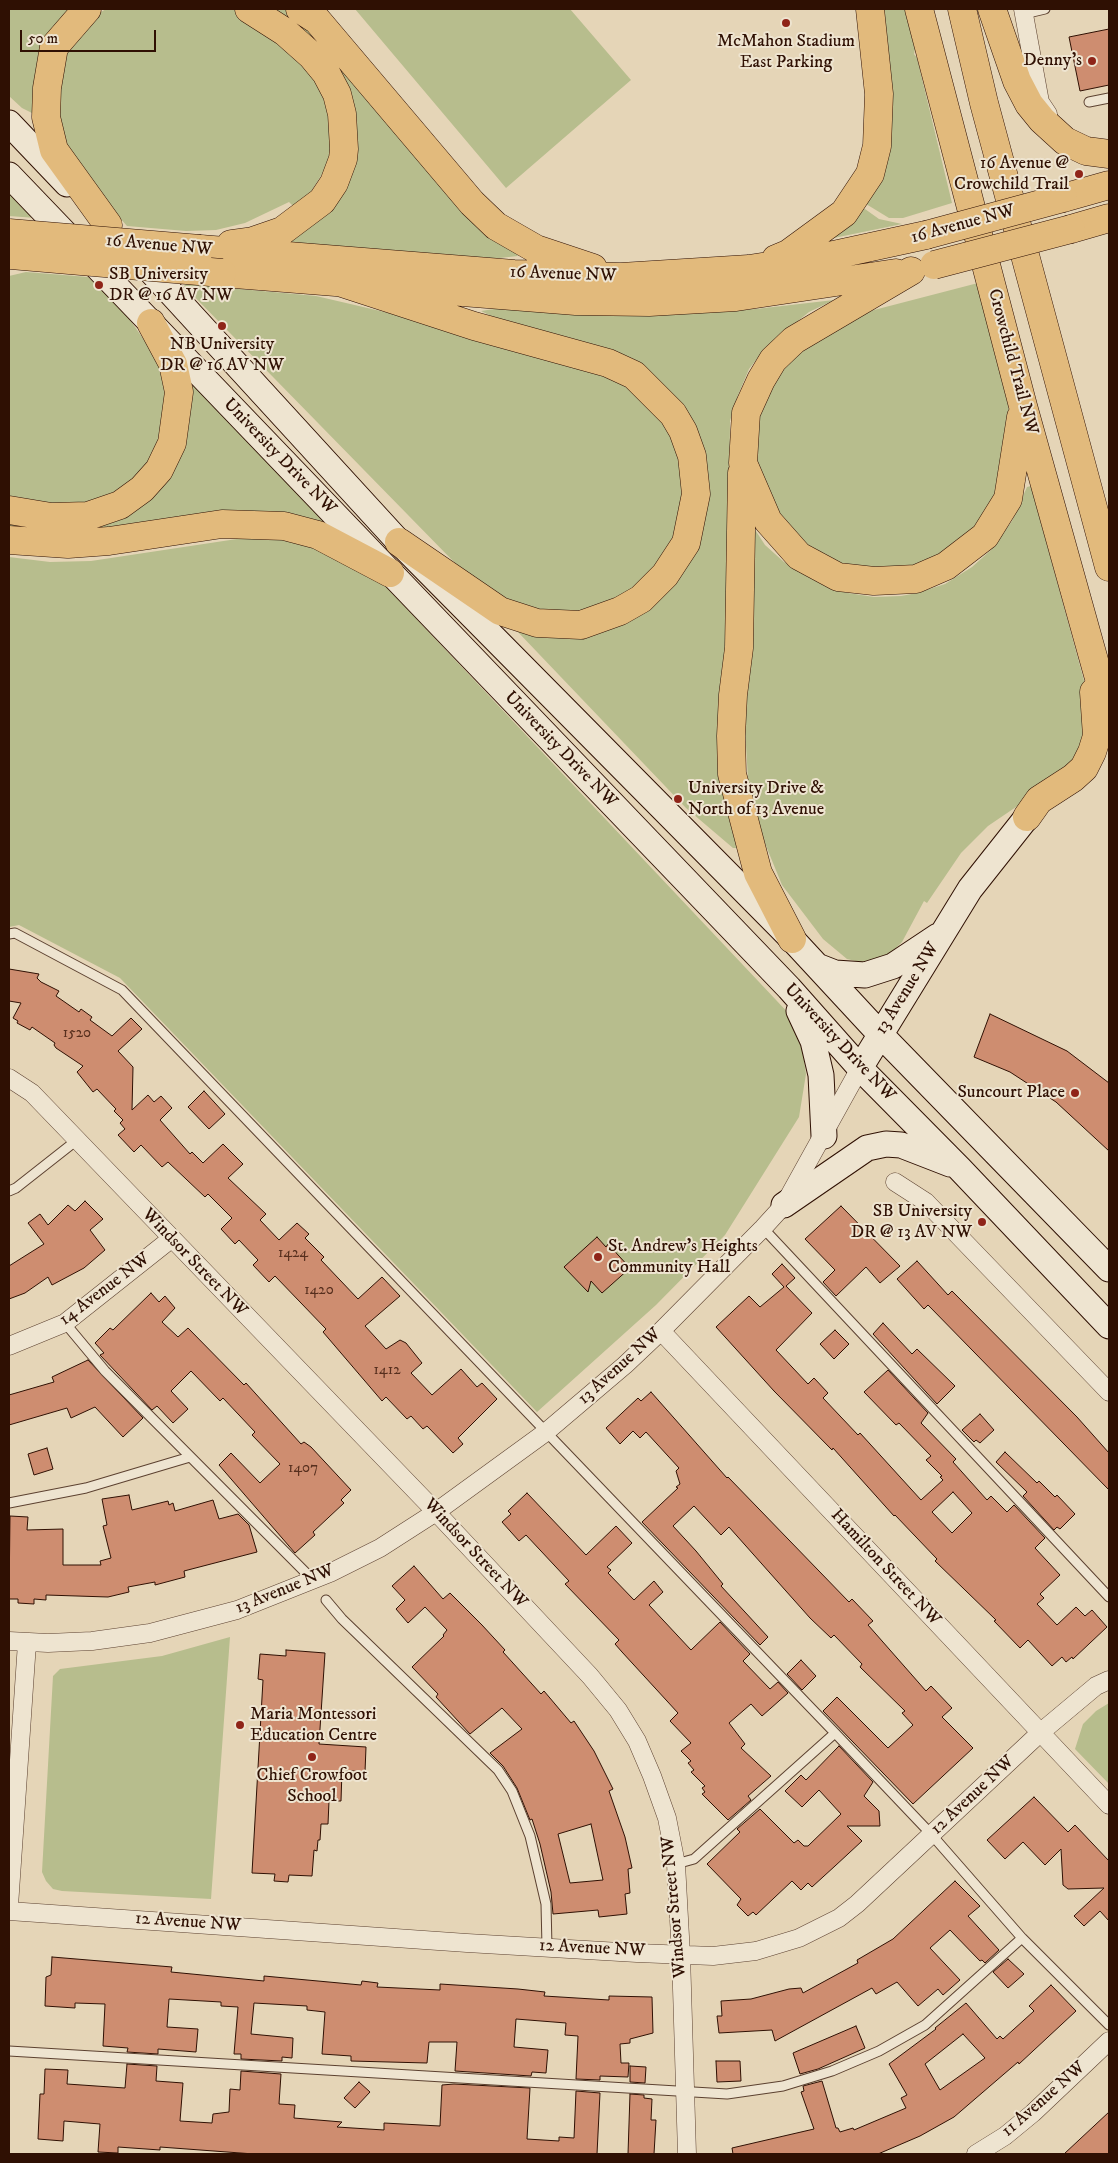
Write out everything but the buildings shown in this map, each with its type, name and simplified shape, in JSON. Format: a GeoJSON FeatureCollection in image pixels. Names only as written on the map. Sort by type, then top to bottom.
{"type":"FeatureCollection","features":[{"type":"Feature","properties":{"kind":"highway"},"geometry":{"type":"LineString","coordinates":[[87,9],[54,47],[47,88],[46,117],[54,150],[108,225]]}},
{"type":"Feature","properties":{"kind":"highway"},"geometry":{"type":"LineString","coordinates":[[200,249],[253,241],[282,231],[322,201],[334,183],[343,160],[342,114],[337,94],[326,73],[312,56],[285,32],[249,9]]}},
{"type":"Feature","properties":{"kind":"highway"},"geometry":{"type":"LineString","coordinates":[[300,9],[317,20],[472,203],[496,226],[536,249],[621,277]]}},
{"type":"Feature","properties":{"kind":"highway"},"geometry":{"type":"LineString","coordinates":[[749,269],[788,254],[821,232],[844,213],[870,174],[877,146],[880,94],[870,9]]}},
{"type":"Feature","properties":{"kind":"highway","name":"Crowchild Trail NW"},"geometry":{"type":"LineString","coordinates":[[919,9],[1022,406],[1109,714]]}},
{"type":"Feature","properties":{"kind":"highway"},"geometry":{"type":"LineString","coordinates":[[962,9],[1018,233],[1109,567]]}},
{"type":"Feature","properties":{"kind":"highway"},"geometry":{"type":"LineString","coordinates":[[992,9],[1017,80],[1029,104],[1042,120],[1065,142],[1086,151],[1109,154]]}},
{"type":"Feature","properties":{"kind":"highway","name":"16 Avenue NW"},"geometry":{"type":"LineString","coordinates":[[9,250],[200,249],[495,273],[621,277],[749,269],[829,256],[926,235],[1109,185]]}},
{"type":"Feature","properties":{"kind":"highway","name":"16 Avenue NW"},"geometry":{"type":"LineString","coordinates":[[9,250],[222,273],[576,301],[694,301],[778,292],[922,268],[1109,218]]}},
{"type":"Feature","properties":{"kind":"highway"},"geometry":{"type":"LineString","coordinates":[[792,939],[758,873],[732,774],[731,736],[738,648],[746,413],[773,360],[794,340],[922,268]]}},
{"type":"Feature","properties":{"kind":"highway"},"geometry":{"type":"LineString","coordinates":[[339,282],[474,326],[608,363],[626,371],[651,390],[673,414],[683,430],[692,456],[696,494],[686,543],[665,575],[641,599],[620,611],[581,625],[537,623],[500,611],[399,542]]}},
{"type":"Feature","properties":{"kind":"highway"},"geometry":{"type":"LineString","coordinates":[[9,510],[51,517],[88,516],[120,506],[142,489],[159,470],[172,443],[179,392],[174,364],[151,323]]}},
{"type":"Feature","properties":{"kind":"highway"},"geometry":{"type":"LineString","coordinates":[[743,463],[768,521],[799,556],[838,577],[874,581],[916,579],[946,566],[984,536],[1008,499],[1022,406]]}},
{"type":"Feature","properties":{"kind":"highway"},"geometry":{"type":"LineString","coordinates":[[9,540],[68,544],[109,541],[222,524],[284,526],[318,535],[390,573]]}},
{"type":"Feature","properties":{"kind":"highway"},"geometry":{"type":"LineString","coordinates":[[1027,817],[1039,800],[1074,778],[1084,768],[1092,752],[1097,736],[1094,702],[1095,660]]}},
{"type":"Feature","properties":{"kind":"street"},"geometry":{"type":"LineString","coordinates":[[1024,12],[1040,102],[1065,142]]}},
{"type":"Feature","properties":{"kind":"street","name":"University Drive NW"},"geometry":{"type":"LineString","coordinates":[[9,123],[169,289],[399,542],[792,939],[880,1034],[1109,1269]]}},
{"type":"Feature","properties":{"kind":"street","name":"University Drive NW"},"geometry":{"type":"LineString","coordinates":[[9,175],[789,988],[860,1068],[960,1169],[1109,1326]]}},
{"type":"Feature","properties":{"kind":"street","name":"13 Avenue NW"},"geometry":{"type":"LineString","coordinates":[[9,1641],[27,1643],[92,1642],[150,1633],[237,1610],[314,1581],[380,1548],[436,1512],[546,1432],[661,1332],[784,1205],[806,1162],[824,1136],[880,1034],[970,889],[1027,817]]}},
{"type":"Feature","properties":{"kind":"street"},"geometry":{"type":"LineString","coordinates":[[816,965],[835,973],[866,975],[893,966],[944,932]]}},
{"type":"Feature","properties":{"kind":"street"},"geometry":{"type":"LineString","coordinates":[[789,988],[813,1041],[821,1075],[824,1136]]}},
{"type":"Feature","properties":{"kind":"street","name":"Windsor Street NW"},"geometry":{"type":"LineString","coordinates":[[9,1078],[32,1093],[436,1512],[590,1676],[618,1710],[637,1741],[652,1776],[667,1818],[676,1864],[681,1955],[687,2154]]}},
{"type":"Feature","properties":{"kind":"street"},"geometry":{"type":"LineString","coordinates":[[784,1205],[867,1148],[886,1144],[901,1145],[960,1169]]}},
{"type":"Feature","properties":{"kind":"street"},"geometry":{"type":"LineString","coordinates":[[895,1182],[926,1202],[1109,1392]]}},
{"type":"Feature","properties":{"kind":"street","name":"14 Avenue NW"},"geometry":{"type":"LineString","coordinates":[[9,1346],[65,1323],[171,1239]]}},
{"type":"Feature","properties":{"kind":"street","name":"Hamilton Street NW"},"geometry":{"type":"LineString","coordinates":[[661,1332],[1109,1805]]}},
{"type":"Feature","properties":{"kind":"street"},"geometry":{"type":"LineString","coordinates":[[9,1906],[14,1779],[27,1643]]}},
{"type":"Feature","properties":{"kind":"street","name":"12 Avenue NW"},"geometry":{"type":"LineString","coordinates":[[9,1911],[681,1955],[713,1956],[756,1951],[778,1946],[820,1929],[857,1904],[1041,1732],[1096,1686],[1109,1680]]}},
{"type":"Feature","properties":{"kind":"street","name":"11 Avenue NW"},"geometry":{"type":"LineString","coordinates":[[976,2154],[1005,2136],[1033,2113],[1109,2041]]}},
{"type":"Feature","properties":{"kind":"lane"},"geometry":{"type":"LineString","coordinates":[[1024,12],[1045,9]]}},
{"type":"Feature","properties":{"kind":"lane"},"geometry":{"type":"LineString","coordinates":[[1089,102],[1109,98]]}},
{"type":"Feature","properties":{"kind":"lane"},"geometry":{"type":"LineString","coordinates":[[9,934],[14,933],[122,990],[835,1733],[931,1834],[1022,1938],[1109,2025]]}},
{"type":"Feature","properties":{"kind":"lane"},"geometry":{"type":"LineString","coordinates":[[9,1191],[16,1188],[77,1140]]}},
{"type":"Feature","properties":{"kind":"lane"},"geometry":{"type":"LineString","coordinates":[[763,1228],[1109,1597]]}},
{"type":"Feature","properties":{"kind":"lane"},"geometry":{"type":"LineString","coordinates":[[65,1323],[105,1371],[314,1581]]}},
{"type":"Feature","properties":{"kind":"lane"},"geometry":{"type":"LineString","coordinates":[[9,1503],[86,1488],[190,1457]]}},
{"type":"Feature","properties":{"kind":"lane"},"geometry":{"type":"LineString","coordinates":[[326,1600],[342,1619],[498,1770],[512,1791],[530,1836],[541,1881],[546,1904],[547,1947]]}},
{"type":"Feature","properties":{"kind":"lane"},"geometry":{"type":"LineString","coordinates":[[676,1864],[694,1859],[835,1733]]}},
{"type":"Feature","properties":{"kind":"lane"},"geometry":{"type":"LineString","coordinates":[[9,2051],[727,2094],[783,2086],[832,2071],[879,2051],[925,2025],[1022,1938]]}},
{"type":"Feature","properties":{"kind":"green space"},"geometry":{"type":"Polygon","coordinates":[[[9,9],[74,9],[32,113],[22,108],[9,96],[9,9]]]}},
{"type":"Feature","properties":{"kind":"green space"},"geometry":{"type":"Polygon","coordinates":[[[106,9],[232,9],[252,18],[325,87],[333,144],[327,166],[307,198],[294,207],[289,202],[245,223],[216,230],[186,231],[127,226],[97,192],[71,157],[52,109],[59,62],[91,18],[106,9]]]}},
{"type":"Feature","properties":{"kind":"green space"},"geometry":{"type":"Polygon","coordinates":[[[271,9],[284,9],[303,21],[518,256],[481,260],[271,241],[290,233],[352,126],[271,9]]]}},
{"type":"Feature","properties":{"kind":"green space"},"geometry":{"type":"Polygon","coordinates":[[[355,9],[570,9],[631,80],[506,188],[355,9]]]}},
{"type":"Feature","properties":{"kind":"green space"},"geometry":{"type":"Polygon","coordinates":[[[876,9],[905,9],[915,49],[914,54],[917,58],[952,203],[903,218],[889,218],[866,204],[876,9]]]}},
{"type":"Feature","properties":{"kind":"green space"},"geometry":{"type":"Polygon","coordinates":[[[9,186],[36,218],[9,216],[9,186]]]}},
{"type":"Feature","properties":{"kind":"green space"},"geometry":{"type":"Polygon","coordinates":[[[858,209],[865,209],[879,219],[902,224],[824,240],[858,209]]]}},
{"type":"Feature","properties":{"kind":"green space"},"geometry":{"type":"Polygon","coordinates":[[[26,272],[88,277],[121,307],[163,367],[170,403],[153,463],[120,494],[86,506],[9,501],[9,276],[26,272]]]}},
{"type":"Feature","properties":{"kind":"green space"},"geometry":{"type":"Polygon","coordinates":[[[978,283],[1008,402],[1011,432],[1002,492],[964,543],[912,570],[835,565],[788,532],[755,462],[759,415],[771,384],[793,356],[852,319],[874,310],[978,283]]]}},
{"type":"Feature","properties":{"kind":"green space"},"geometry":{"type":"Polygon","coordinates":[[[186,284],[316,296],[479,334],[620,378],[675,435],[686,498],[678,534],[645,582],[587,613],[546,614],[508,601],[466,573],[453,561],[184,286],[186,284]]]}},
{"type":"Feature","properties":{"kind":"green space"},"geometry":{"type":"Polygon","coordinates":[[[834,300],[809,312],[767,346],[749,369],[730,421],[727,742],[738,848],[733,848],[686,808],[517,631],[549,633],[681,568],[683,412],[481,311],[507,307],[696,312],[756,309],[834,300]]]}},
{"type":"Feature","properties":{"kind":"green space"},"geometry":{"type":"Polygon","coordinates":[[[191,386],[196,386],[342,533],[286,514],[264,511],[204,516],[104,531],[9,530],[9,518],[128,510],[191,386]]]}},
{"type":"Feature","properties":{"kind":"green space"},"geometry":{"type":"Polygon","coordinates":[[[1031,486],[1086,688],[1087,748],[1041,790],[988,826],[961,853],[927,903],[924,901],[902,942],[893,951],[879,959],[860,962],[847,959],[823,939],[782,885],[764,841],[759,838],[749,796],[744,711],[750,522],[765,545],[784,562],[826,586],[848,593],[874,597],[901,596],[945,584],[972,567],[991,550],[1012,521],[1027,487],[1031,486]]]}},
{"type":"Feature","properties":{"kind":"green space"},"geometry":{"type":"Polygon","coordinates":[[[250,537],[290,539],[340,558],[377,577],[793,1018],[802,1047],[806,1074],[799,1117],[725,1235],[656,1305],[537,1412],[120,978],[19,925],[9,927],[9,557],[50,562],[91,561],[250,537]]]}},
{"type":"Feature","properties":{"kind":"green space"},"geometry":{"type":"Polygon","coordinates":[[[230,1637],[211,1899],[53,1889],[46,1881],[42,1872],[53,1676],[60,1669],[162,1656],[230,1637]]]}},
{"type":"Feature","properties":{"kind":"green space"},"geometry":{"type":"Polygon","coordinates":[[[1109,1703],[1109,1784],[1075,1749],[1083,1724],[1096,1711],[1109,1703]]]}},
{"type":"Feature","properties":{"kind":"place","name":"McMahon Stadium East Parking"},"geometry":{"type":"Point","coordinates":[786,23]}},
{"type":"Feature","properties":{"kind":"place","name":"Denny's"},"geometry":{"type":"Point","coordinates":[1092,61]}},
{"type":"Feature","properties":{"kind":"place","name":"16 Avenue @ Crowchild Trail"},"geometry":{"type":"Point","coordinates":[1079,174]}},
{"type":"Feature","properties":{"kind":"place","name":"SB University DR @ 16 AV NW"},"geometry":{"type":"Point","coordinates":[99,285]}},
{"type":"Feature","properties":{"kind":"place","name":"NB University DR @ 16 AV NW"},"geometry":{"type":"Point","coordinates":[222,326]}},
{"type":"Feature","properties":{"kind":"place","name":"University Drive & North of 13 Avenue"},"geometry":{"type":"Point","coordinates":[678,799]}},
{"type":"Feature","properties":{"kind":"place","name":"Suncourt Place"},"geometry":{"type":"Point","coordinates":[1075,1093]}},
{"type":"Feature","properties":{"kind":"place","name":"SB University DR @ 13 AV NW"},"geometry":{"type":"Point","coordinates":[982,1222]}},
{"type":"Feature","properties":{"kind":"place","name":"St. Andrew's Heights Community Hall"},"geometry":{"type":"Point","coordinates":[598,1257]}},
{"type":"Feature","properties":{"kind":"place","name":"Maria Montessori Education Centre"},"geometry":{"type":"Point","coordinates":[240,1725]}},
{"type":"Feature","properties":{"kind":"place","name":"Chief Crowfoot School"},"geometry":{"type":"Point","coordinates":[312,1757]}}]}
